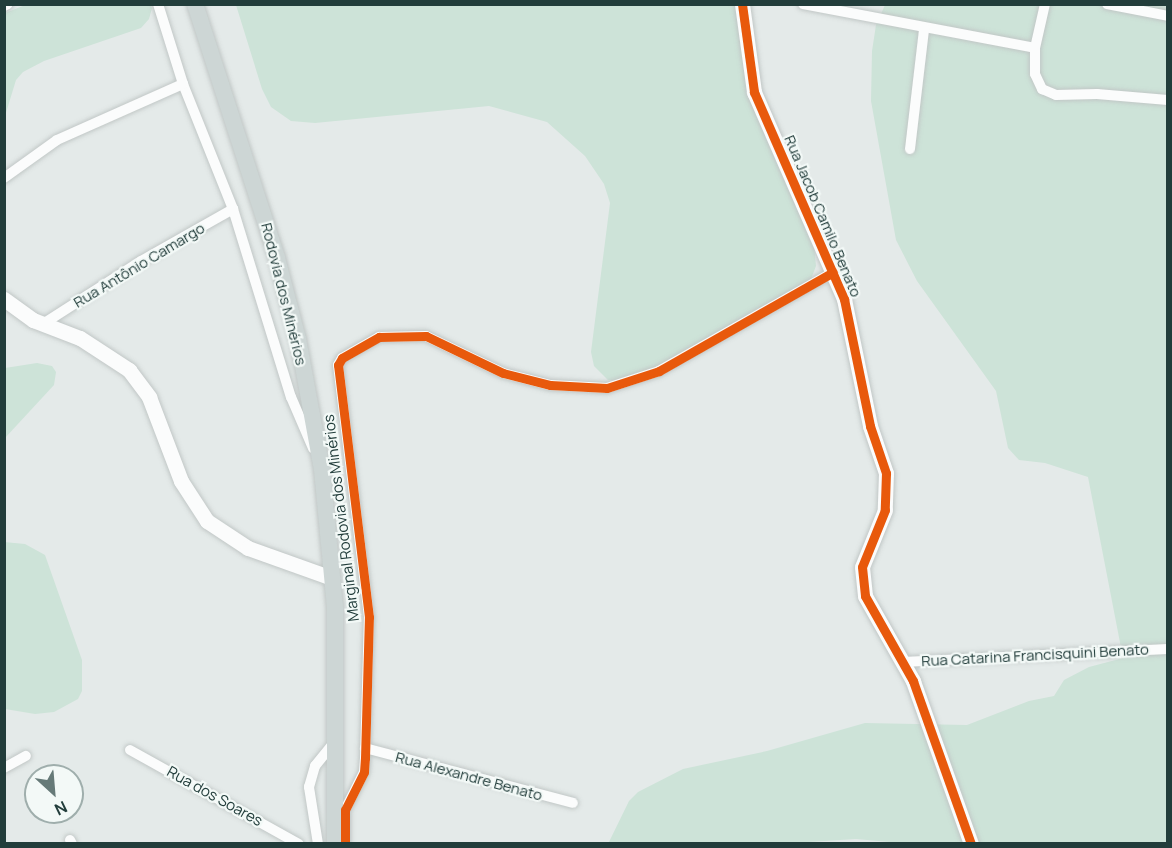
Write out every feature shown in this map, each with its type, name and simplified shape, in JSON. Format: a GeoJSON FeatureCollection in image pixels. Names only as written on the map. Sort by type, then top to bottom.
{"type":"FeatureCollection","features":[{"type":"Feature","properties":{"kind":"main road","name":"Rodovia dos Minérios"},"geometry":{"type":"LineString","coordinates":[[195,4],[280,270],[298,339],[322,470],[332,578],[335,843]]}},
{"type":"Feature","properties":{"kind":"street"},"geometry":{"type":"LineString","coordinates":[[158,4],[183,84],[233,208],[291,397],[322,470]]}},
{"type":"Feature","properties":{"kind":"street","name":"Rua Jacob Camilo Benato"},"geometry":{"type":"LineString","coordinates":[[742,4],[754,92],[844,299],[870,426],[886,473],[885,510],[862,567],[863,586],[913,681],[971,843]]}},
{"type":"Feature","properties":{"kind":"street"},"geometry":{"type":"LineString","coordinates":[[803,4],[924,29],[1035,48]]}},
{"type":"Feature","properties":{"kind":"street"},"geometry":{"type":"LineString","coordinates":[[1045,4],[1035,48],[1035,74],[1047,93],[1167,100]]}},
{"type":"Feature","properties":{"kind":"street"},"geometry":{"type":"LineString","coordinates":[[1107,4],[1167,16]]}},
{"type":"Feature","properties":{"kind":"street"},"geometry":{"type":"LineString","coordinates":[[910,149],[924,29]]}},
{"type":"Feature","properties":{"kind":"street"},"geometry":{"type":"LineString","coordinates":[[4,178],[57,140],[183,84]]}},
{"type":"Feature","properties":{"kind":"street","name":"Rua Antônio Camargo"},"geometry":{"type":"LineString","coordinates":[[46,322],[141,261],[233,208]]}},
{"type":"Feature","properties":{"kind":"street","name":"Marginal Rodovia dos Minérios"},"geometry":{"type":"LineString","coordinates":[[345,843],[345,810],[364,772],[369,617],[338,365],[351,351],[379,337],[426,336],[503,373],[550,386],[577,388],[626,385],[717,340],[833,272]]}},
{"type":"Feature","properties":{"kind":"street"},"geometry":{"type":"LineString","coordinates":[[4,299],[33,320],[46,322],[116,359],[129,370],[149,397],[181,481],[207,521],[248,548],[332,578]]}},
{"type":"Feature","properties":{"kind":"street","name":"Rua Catarina Francisquini Benato"},"geometry":{"type":"LineString","coordinates":[[903,662],[1167,649]]}},
{"type":"Feature","properties":{"kind":"street"},"geometry":{"type":"LineString","coordinates":[[318,843],[309,787],[315,766],[335,741]]}},
{"type":"Feature","properties":{"kind":"street","name":"Rua Alexandre Benato"},"geometry":{"type":"LineString","coordinates":[[365,748],[573,803]]}},
{"type":"Feature","properties":{"kind":"street","name":"Rua dos Soares"},"geometry":{"type":"LineString","coordinates":[[130,750],[299,843]]}},
{"type":"Feature","properties":{"kind":"street"},"geometry":{"type":"LineString","coordinates":[[4,768],[26,756]]}},
{"type":"Feature","properties":{"kind":"green space"},"geometry":{"type":"Polygon","coordinates":[[[28,4],[150,4],[152,8],[149,19],[141,28],[44,61],[23,72],[16,80],[5,116],[5,13],[28,4]]]}},
{"type":"Feature","properties":{"kind":"green space"},"geometry":{"type":"Polygon","coordinates":[[[236,5],[740,5],[746,62],[814,246],[816,266],[811,279],[653,369],[621,381],[608,380],[594,366],[591,352],[610,203],[604,184],[585,156],[547,122],[489,106],[315,123],[291,121],[271,107],[262,89],[236,5]]]}},
{"type":"Feature","properties":{"kind":"green space"},"geometry":{"type":"Polygon","coordinates":[[[885,5],[1167,5],[1167,843],[912,844],[856,839],[777,844],[608,844],[629,801],[638,792],[683,769],[767,751],[865,723],[967,725],[1029,701],[1054,696],[1064,680],[1089,667],[1123,658],[1088,477],[1045,463],[1019,460],[1008,448],[996,391],[917,281],[896,240],[871,101],[872,51],[876,25],[885,5]]]}},
{"type":"Feature","properties":{"kind":"green space"},"geometry":{"type":"Polygon","coordinates":[[[37,363],[52,366],[56,372],[54,385],[5,438],[5,368],[37,363]]]}},
{"type":"Feature","properties":{"kind":"green space"},"geometry":{"type":"Polygon","coordinates":[[[4,542],[25,544],[45,555],[82,660],[82,691],[78,699],[54,712],[35,714],[5,709],[4,542]]]}},
{"type":"Feature","properties":{"kind":"cycle path"},"geometry":{"type":"LineString","coordinates":[[742,4],[754,92],[844,299],[870,426],[886,473],[885,510],[862,567],[865,596],[913,681],[971,844]]}},
{"type":"Feature","properties":{"kind":"cycle path"},"geometry":{"type":"LineString","coordinates":[[345,844],[345,810],[364,772],[369,617],[338,365],[342,358],[379,337],[426,336],[503,373],[550,385],[607,388],[659,371],[833,272]]}}]}
